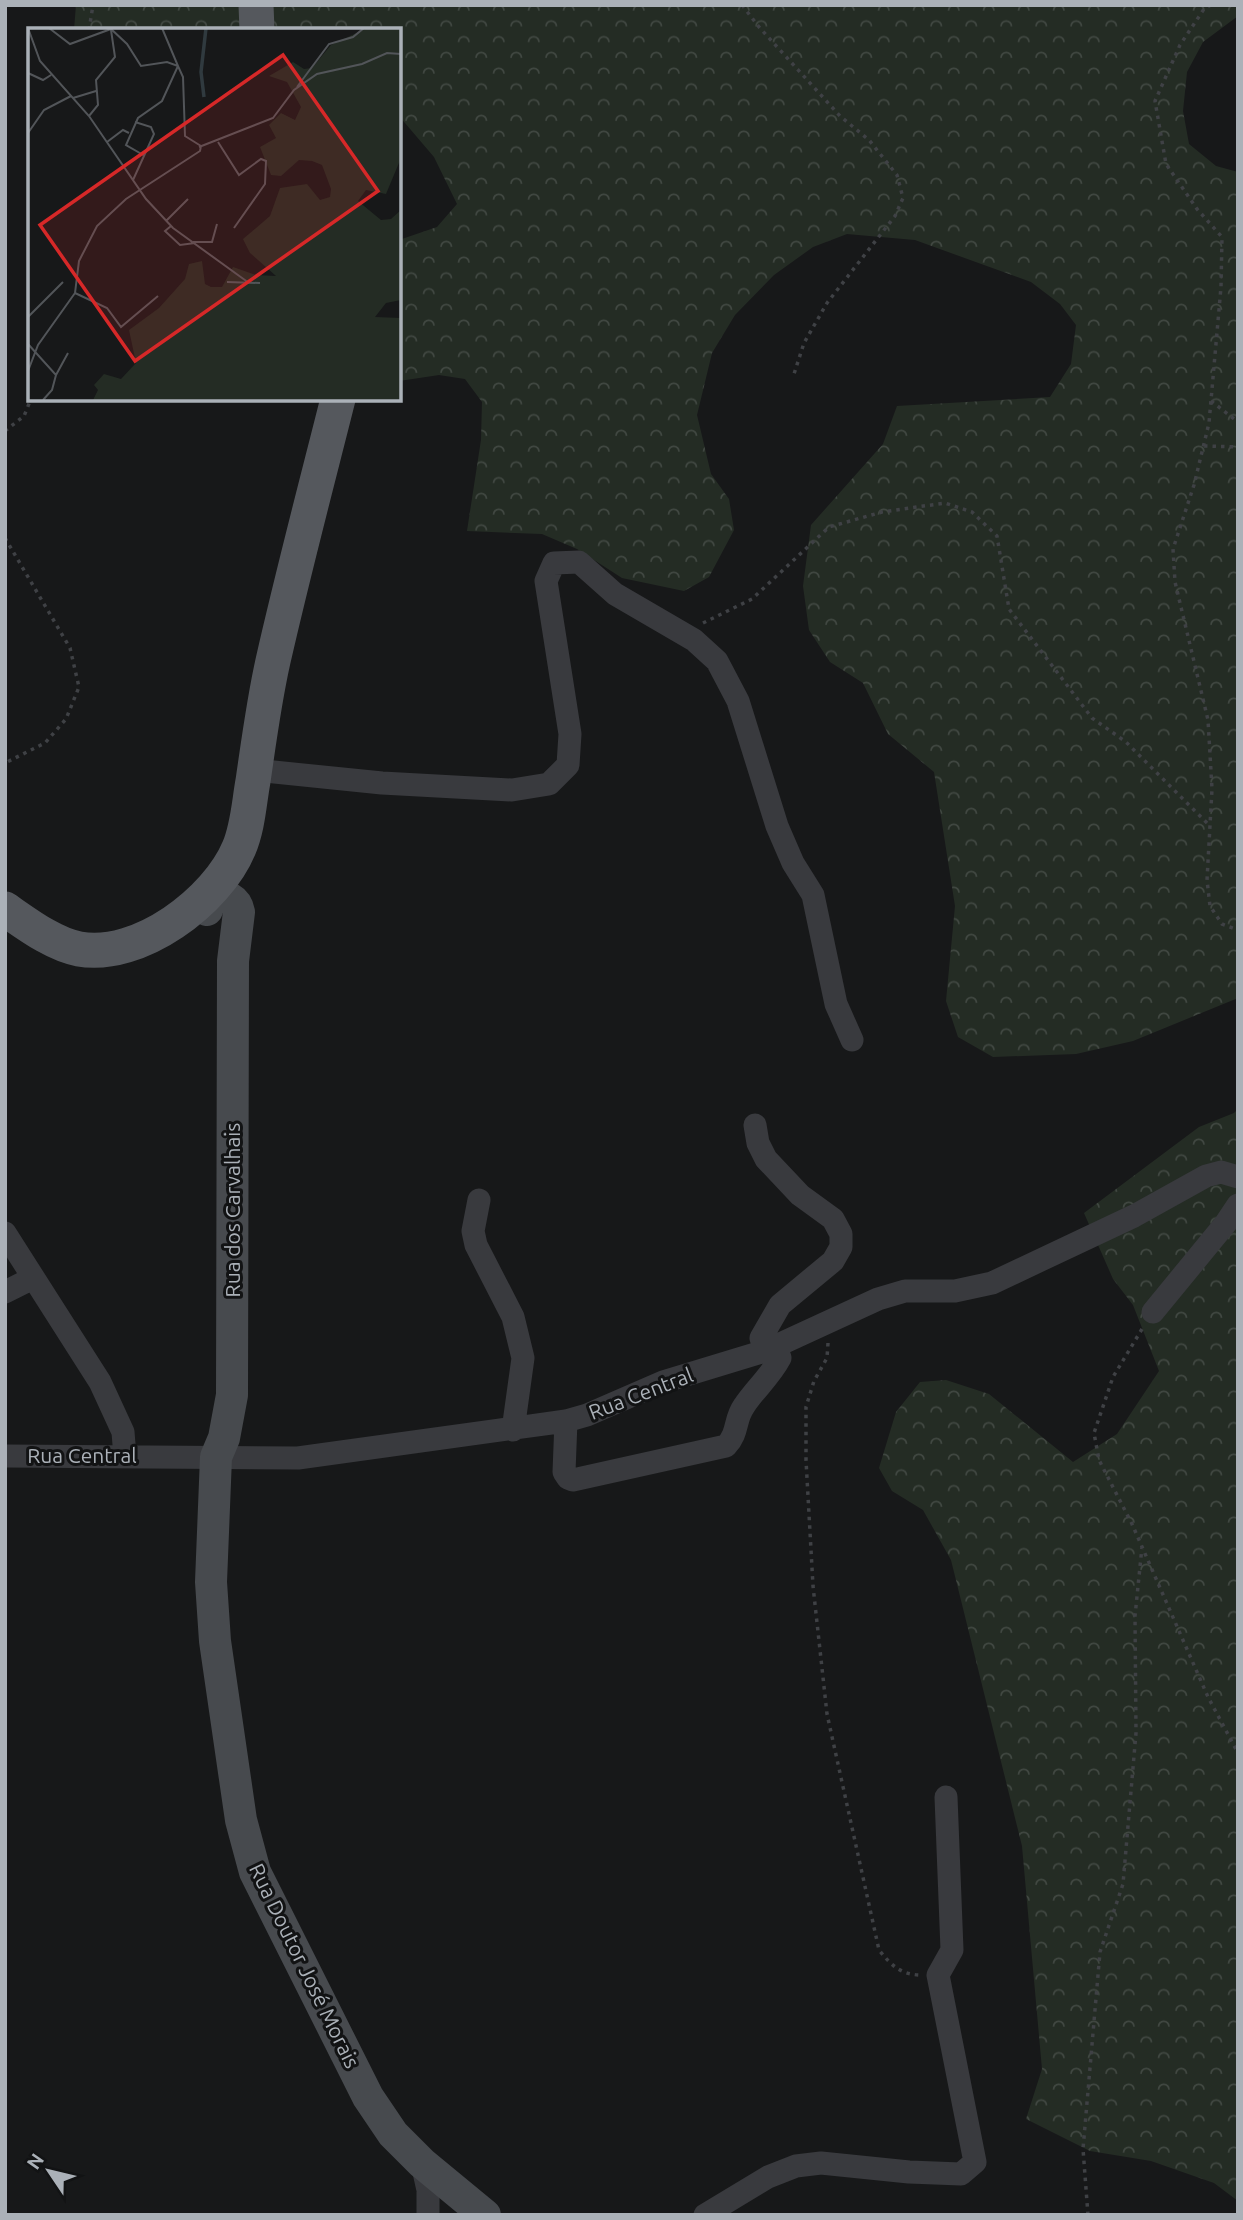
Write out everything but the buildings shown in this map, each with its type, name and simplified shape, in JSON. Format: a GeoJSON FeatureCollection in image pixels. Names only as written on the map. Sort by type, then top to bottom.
{"type":"FeatureCollection","features":[{"type":"Feature","properties":{"kind":"main road"},"geometry":{"type":"LineString","coordinates":[[256,5],[257,28]]}},
{"type":"Feature","properties":{"kind":"main road"},"geometry":{"type":"LineString","coordinates":[[5,909],[54,940],[77,948],[102,951],[129,946],[154,933],[215,910],[240,846],[268,685],[338,401]]}},
{"type":"Feature","properties":{"kind":"main road","name":"Rua dos Carvalhais"},"geometry":{"type":"LineString","coordinates":[[215,910],[233,961],[232,1395],[224,1438],[216,1457]]}},
{"type":"Feature","properties":{"kind":"main road","name":"Rua Doutor José Morais"},"geometry":{"type":"LineString","coordinates":[[216,1457],[211,1582],[215,1641],[241,1821],[255,1872],[368,2097],[393,2134],[422,2163],[479,2209]]}},
{"type":"Feature","properties":{"kind":"street"},"geometry":{"type":"LineString","coordinates":[[238,5],[247,28]]}},
{"type":"Feature","properties":{"kind":"street"},"geometry":{"type":"LineString","coordinates":[[254,771],[382,783],[512,790],[549,784],[568,765],[570,734],[546,581],[554,563],[579,562],[615,594],[694,640],[717,661],[738,701],[777,826],[793,863],[814,895],[836,1004],[852,1040]]}},
{"type":"Feature","properties":{"kind":"street"},"geometry":{"type":"LineString","coordinates":[[566,1421],[564,1472],[573,1480],[726,1446],[733,1438],[744,1406],[771,1375],[780,1358],[761,1338],[780,1305],[834,1261],[841,1247],[841,1234],[833,1219],[800,1195],[766,1159],[758,1143],[755,1125]]}},
{"type":"Feature","properties":{"kind":"street","name":"Rua Central"},"geometry":{"type":"LineString","coordinates":[[5,1456],[298,1458],[566,1421],[587,1415],[663,1382],[770,1348],[878,1299],[905,1291],[955,1291],[992,1283],[1134,1216],[1206,1176],[1221,1172],[1238,1177]]}},
{"type":"Feature","properties":{"kind":"street"},"geometry":{"type":"LineString","coordinates":[[479,1200],[473,1231],[476,1245],[513,1317],[523,1358],[513,1430]]}},
{"type":"Feature","properties":{"kind":"street"},"geometry":{"type":"LineString","coordinates":[[1153,1312],[1238,1205]]}},
{"type":"Feature","properties":{"kind":"street"},"geometry":{"type":"LineString","coordinates":[[5,1233],[100,1382],[123,1432],[125,1457]]}},
{"type":"Feature","properties":{"kind":"street"},"geometry":{"type":"LineString","coordinates":[[5,1292],[33,1278]]}},
{"type":"Feature","properties":{"kind":"street"},"geometry":{"type":"LineString","coordinates":[[705,2215],[768,2177],[796,2166],[821,2163],[961,2174],[975,2162],[938,1975],[952,1950],[946,1797]]}},
{"type":"Feature","properties":{"kind":"street"},"geometry":{"type":"LineString","coordinates":[[422,2163],[428,2190],[428,2215]]}},
{"type":"Feature","properties":{"kind":"street"},"geometry":{"type":"LineString","coordinates":[[440,2215],[446,2207],[479,2209]]}},
{"type":"Feature","properties":{"kind":"path"},"geometry":{"type":"LineString","coordinates":[[89,28],[93,5]]}},
{"type":"Feature","properties":{"kind":"path"},"geometry":{"type":"LineString","coordinates":[[742,5],[840,116],[869,139],[897,175],[903,198],[895,216],[827,303],[804,343],[794,374]]}},
{"type":"Feature","properties":{"kind":"path"},"geometry":{"type":"LineString","coordinates":[[1211,5],[1203,9],[1180,45],[1155,101],[1166,164],[1197,209],[1222,237],[1222,287],[1204,446],[1173,549],[1175,582],[1208,720],[1212,789],[1207,880],[1210,906],[1222,924],[1238,930]]}},
{"type":"Feature","properties":{"kind":"path"},"geometry":{"type":"LineString","coordinates":[[5,431],[24,416],[30,401]]}},
{"type":"Feature","properties":{"kind":"path"},"geometry":{"type":"LineString","coordinates":[[1211,401],[1238,422]]}},
{"type":"Feature","properties":{"kind":"path"},"geometry":{"type":"LineString","coordinates":[[1204,446],[1238,447]]}},
{"type":"Feature","properties":{"kind":"path"},"geometry":{"type":"LineString","coordinates":[[683,633],[752,599],[829,527],[882,512],[945,503],[972,512],[997,536],[1009,609],[1092,718],[1126,742],[1210,826]]}},
{"type":"Feature","properties":{"kind":"path"},"geometry":{"type":"LineString","coordinates":[[5,538],[71,648],[79,687],[66,719],[45,743],[5,763]]}},
{"type":"Feature","properties":{"kind":"path"},"geometry":{"type":"LineString","coordinates":[[1153,1312],[1112,1377],[1094,1433],[1099,1460],[1142,1547],[1208,1697],[1238,1753]]}},
{"type":"Feature","properties":{"kind":"path"},"geometry":{"type":"LineString","coordinates":[[820,1325],[828,1343],[827,1358],[814,1381],[806,1407],[806,1460],[813,1586],[827,1714],[880,1950],[890,1963],[906,1975],[938,1975]]}},
{"type":"Feature","properties":{"kind":"path"},"geometry":{"type":"LineString","coordinates":[[1088,2215],[1083,2149],[1100,1952],[1123,1884],[1136,1733],[1135,1616],[1142,1547]]}},
{"type":"Feature","properties":{"kind":"green space"},"geometry":{"type":"Polygon","coordinates":[[[76,5],[1238,5],[1238,16],[1203,42],[1187,72],[1183,111],[1189,144],[1216,166],[1238,172],[1238,998],[1133,1041],[1076,1054],[993,1057],[958,1037],[946,1001],[955,906],[934,772],[888,734],[863,683],[830,662],[809,630],[803,586],[811,525],[883,444],[897,406],[1050,397],[1071,364],[1076,325],[1060,304],[1031,282],[915,240],[847,234],[813,247],[774,275],[735,315],[712,353],[697,415],[711,474],[729,499],[734,530],[709,577],[684,591],[622,578],[577,549],[542,534],[467,531],[481,440],[482,402],[465,379],[439,375],[401,381],[401,239],[437,227],[457,204],[434,157],[401,118],[401,28],[74,28],[76,5]]]}},
{"type":"Feature","properties":{"kind":"green space"},"geometry":{"type":"Polygon","coordinates":[[[1238,1109],[1238,2201],[1214,2183],[1151,2161],[1090,2151],[1026,2119],[1042,2069],[1022,1846],[951,1560],[923,1510],[892,1491],[879,1468],[896,1412],[920,1382],[946,1380],[989,1394],[1073,1462],[1117,1434],[1159,1371],[1133,1305],[1113,1279],[1084,1213],[1199,1127],[1238,1109]]]}}]}
